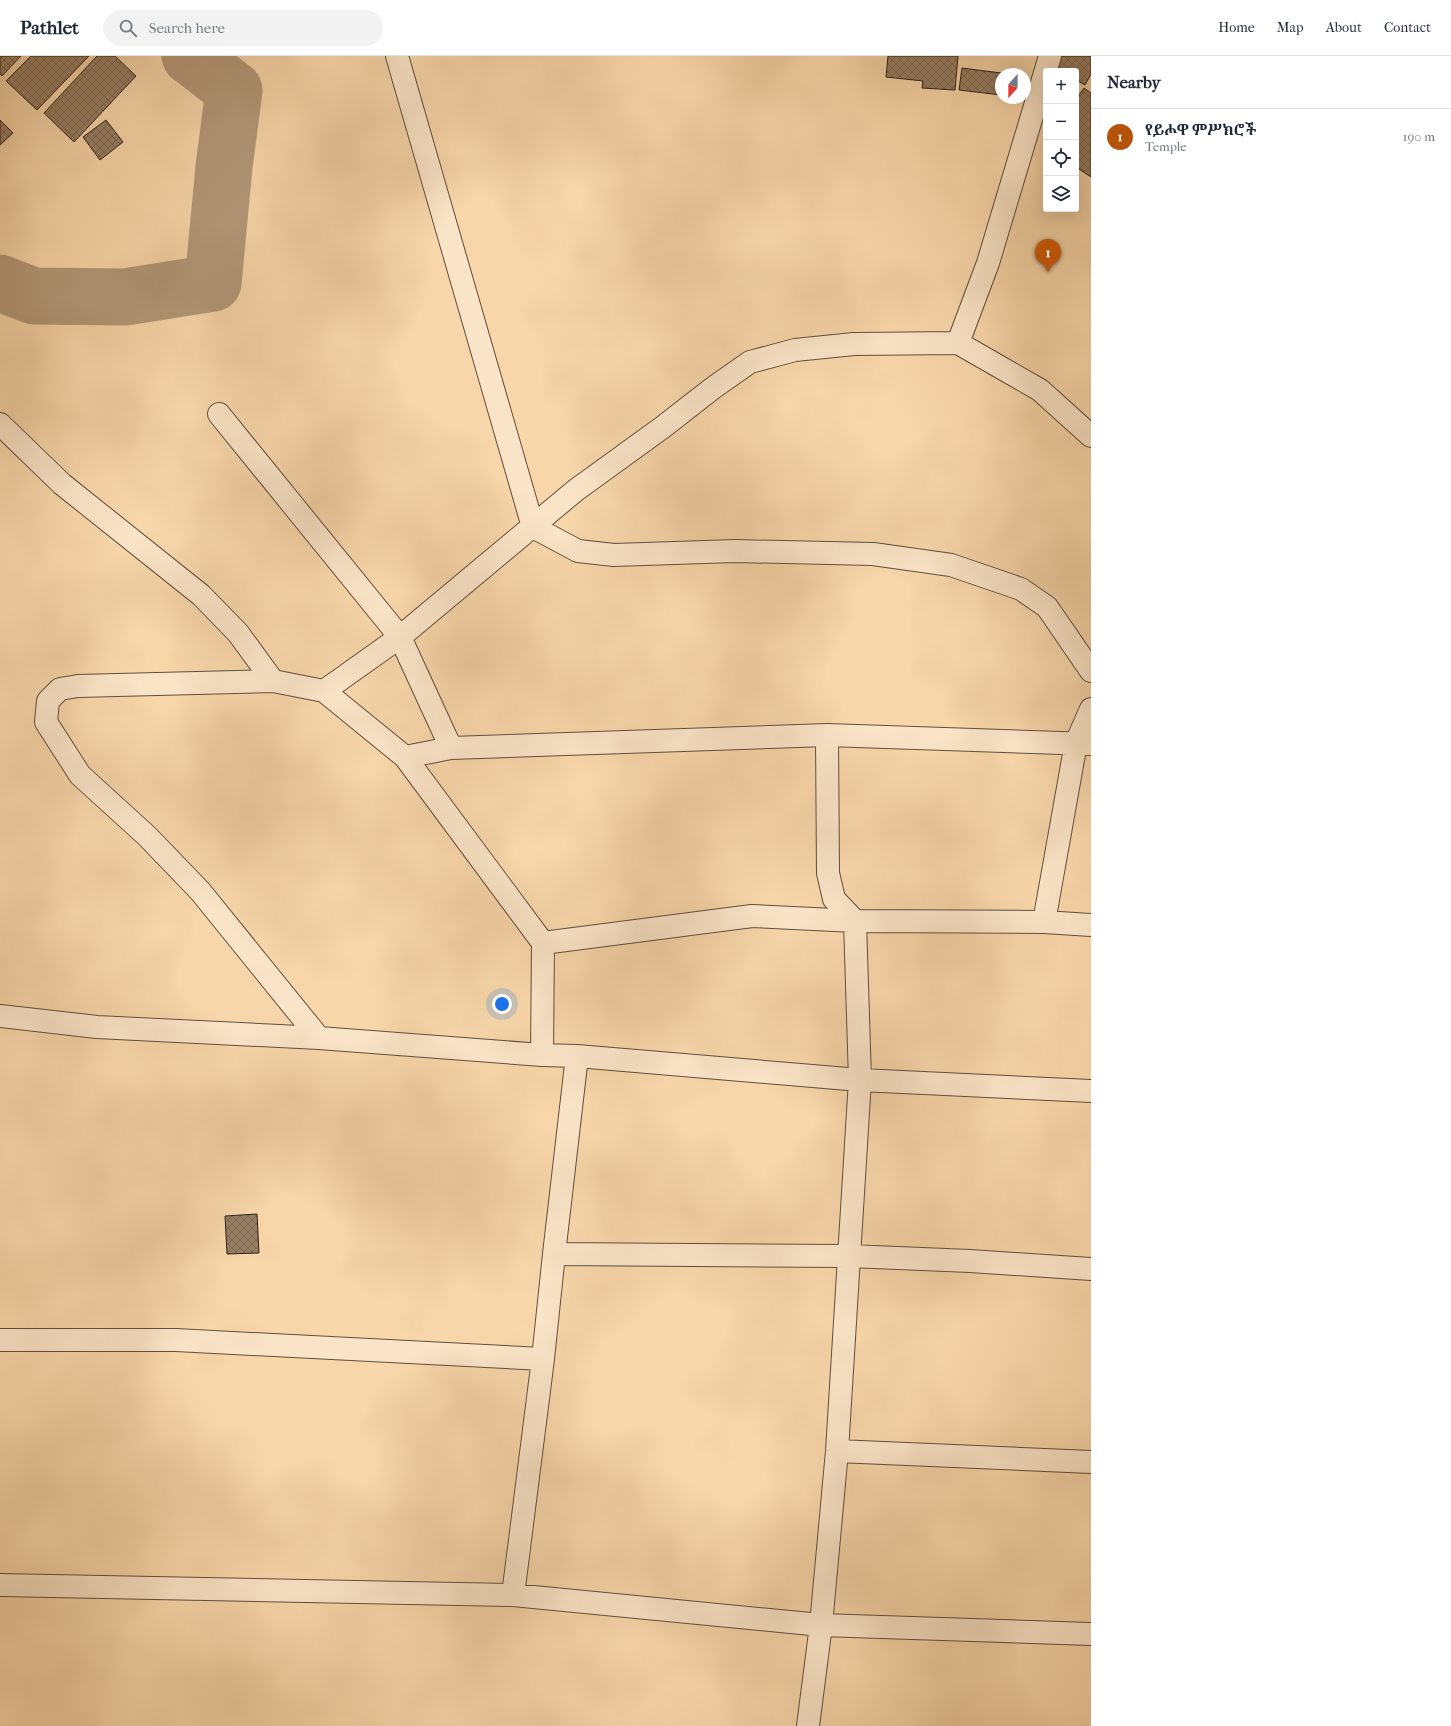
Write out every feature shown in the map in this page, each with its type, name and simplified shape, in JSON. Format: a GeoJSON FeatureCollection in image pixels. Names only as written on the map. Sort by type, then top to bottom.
{"type":"FeatureCollection","features":[{"type":"Feature","properties":{"kind":"street"},"geometry":{"type":"LineString","coordinates":[[397,56],[533,527],[578,551],[614,555],[735,551],[873,554],[951,565],[1021,589],[1047,606],[1091,671]]}},
{"type":"Feature","properties":{"kind":"street"},"geometry":{"type":"LineString","coordinates":[[958,343],[988,263],[1050,56]]}},
{"type":"Feature","properties":{"kind":"street"},"geometry":{"type":"LineString","coordinates":[[324,691],[400,637],[576,490],[663,427],[712,388],[750,362],[795,350],[854,344],[958,343],[1040,390],[1091,436]]}},
{"type":"Feature","properties":{"kind":"street"},"geometry":{"type":"LineString","coordinates":[[218,414],[400,637],[451,748]]}},
{"type":"Feature","properties":{"kind":"street"},"geometry":{"type":"LineString","coordinates":[[0,424],[62,484],[202,595],[238,633],[273,681]]}},
{"type":"Feature","properties":{"kind":"street"},"geometry":{"type":"LineString","coordinates":[[319,1038],[200,891],[147,836],[80,775],[46,722],[48,701],[60,689],[78,686],[273,681],[324,691],[405,757],[543,943],[542,1055]]}},
{"type":"Feature","properties":{"kind":"street"},"geometry":{"type":"LineString","coordinates":[[1044,922],[1091,709]]}},
{"type":"Feature","properties":{"kind":"street"},"geometry":{"type":"LineString","coordinates":[[405,757],[451,748],[827,735],[1083,743]]}},
{"type":"Feature","properties":{"kind":"street"},"geometry":{"type":"LineString","coordinates":[[808,1726],[821,1625],[837,1451],[860,1080],[855,921],[834,899],[828,873],[827,735]]}},
{"type":"Feature","properties":{"kind":"street"},"geometry":{"type":"LineString","coordinates":[[543,943],[752,916],[855,921],[1044,922],[1091,925]]}},
{"type":"Feature","properties":{"kind":"street"},"geometry":{"type":"LineString","coordinates":[[0,1016],[97,1027],[319,1038],[542,1055],[577,1056],[860,1080],[1091,1091]]}},
{"type":"Feature","properties":{"kind":"street"},"geometry":{"type":"LineString","coordinates":[[513,1595],[544,1359],[554,1254],[577,1056]]}},
{"type":"Feature","properties":{"kind":"street"},"geometry":{"type":"LineString","coordinates":[[554,1254],[849,1256],[970,1261],[1091,1269]]}},
{"type":"Feature","properties":{"kind":"street"},"geometry":{"type":"LineString","coordinates":[[0,1340],[176,1340],[544,1359]]}},
{"type":"Feature","properties":{"kind":"street"},"geometry":{"type":"LineString","coordinates":[[837,1451],[1091,1462]]}},
{"type":"Feature","properties":{"kind":"street"},"geometry":{"type":"LineString","coordinates":[[0,1584],[513,1595],[821,1625],[1091,1634]]}},
{"type":"Feature","properties":{"kind":"building"},"geometry":{"type":"Polygon","coordinates":[[[0,56],[21,56],[2,76],[0,74],[0,56]]]}},
{"type":"Feature","properties":{"kind":"building"},"geometry":{"type":"Polygon","coordinates":[[[31,56],[89,56],[37,110],[6,81],[31,56]]]}},
{"type":"Feature","properties":{"kind":"building"},"geometry":{"type":"Polygon","coordinates":[[[97,56],[115,56],[136,76],[74,142],[44,113],[97,56]]]}},
{"type":"Feature","properties":{"kind":"building"},"geometry":{"type":"Polygon","coordinates":[[[888,56],[958,56],[955,90],[922,88],[923,81],[886,77],[888,56]]]}},
{"type":"Feature","properties":{"kind":"building"},"geometry":{"type":"Polygon","coordinates":[[[1062,56],[1091,56],[1091,74],[1085,85],[1079,82],[1079,68],[1056,68],[1062,56]]]}},
{"type":"Feature","properties":{"kind":"building"},"geometry":{"type":"Polygon","coordinates":[[[962,68],[995,72],[995,94],[959,90],[962,68]]]}},
{"type":"Feature","properties":{"kind":"building"},"geometry":{"type":"Polygon","coordinates":[[[1084,88],[1091,93],[1091,177],[1079,169],[1079,95],[1084,88]]]}},
{"type":"Feature","properties":{"kind":"building"},"geometry":{"type":"Polygon","coordinates":[[[0,120],[13,133],[0,145],[0,120]]]}},
{"type":"Feature","properties":{"kind":"building"},"geometry":{"type":"Polygon","coordinates":[[[106,120],[123,142],[100,160],[83,137],[106,120]]]}},
{"type":"Feature","properties":{"kind":"building"},"geometry":{"type":"Polygon","coordinates":[[[257,1214],[259,1253],[227,1254],[225,1216],[257,1214]]]}},
{"type":"Feature","properties":{"kind":"waterway"},"geometry":{"type":"LineString","coordinates":[[0,283],[34,296],[125,297],[213,283],[224,167],[234,90],[190,56]]}},
{"type":"Feature","properties":{"kind":"place","name":"የይሖዋ ምሥክሮች"},"geometry":{"type":"Point","coordinates":[1048,272]}}]}
